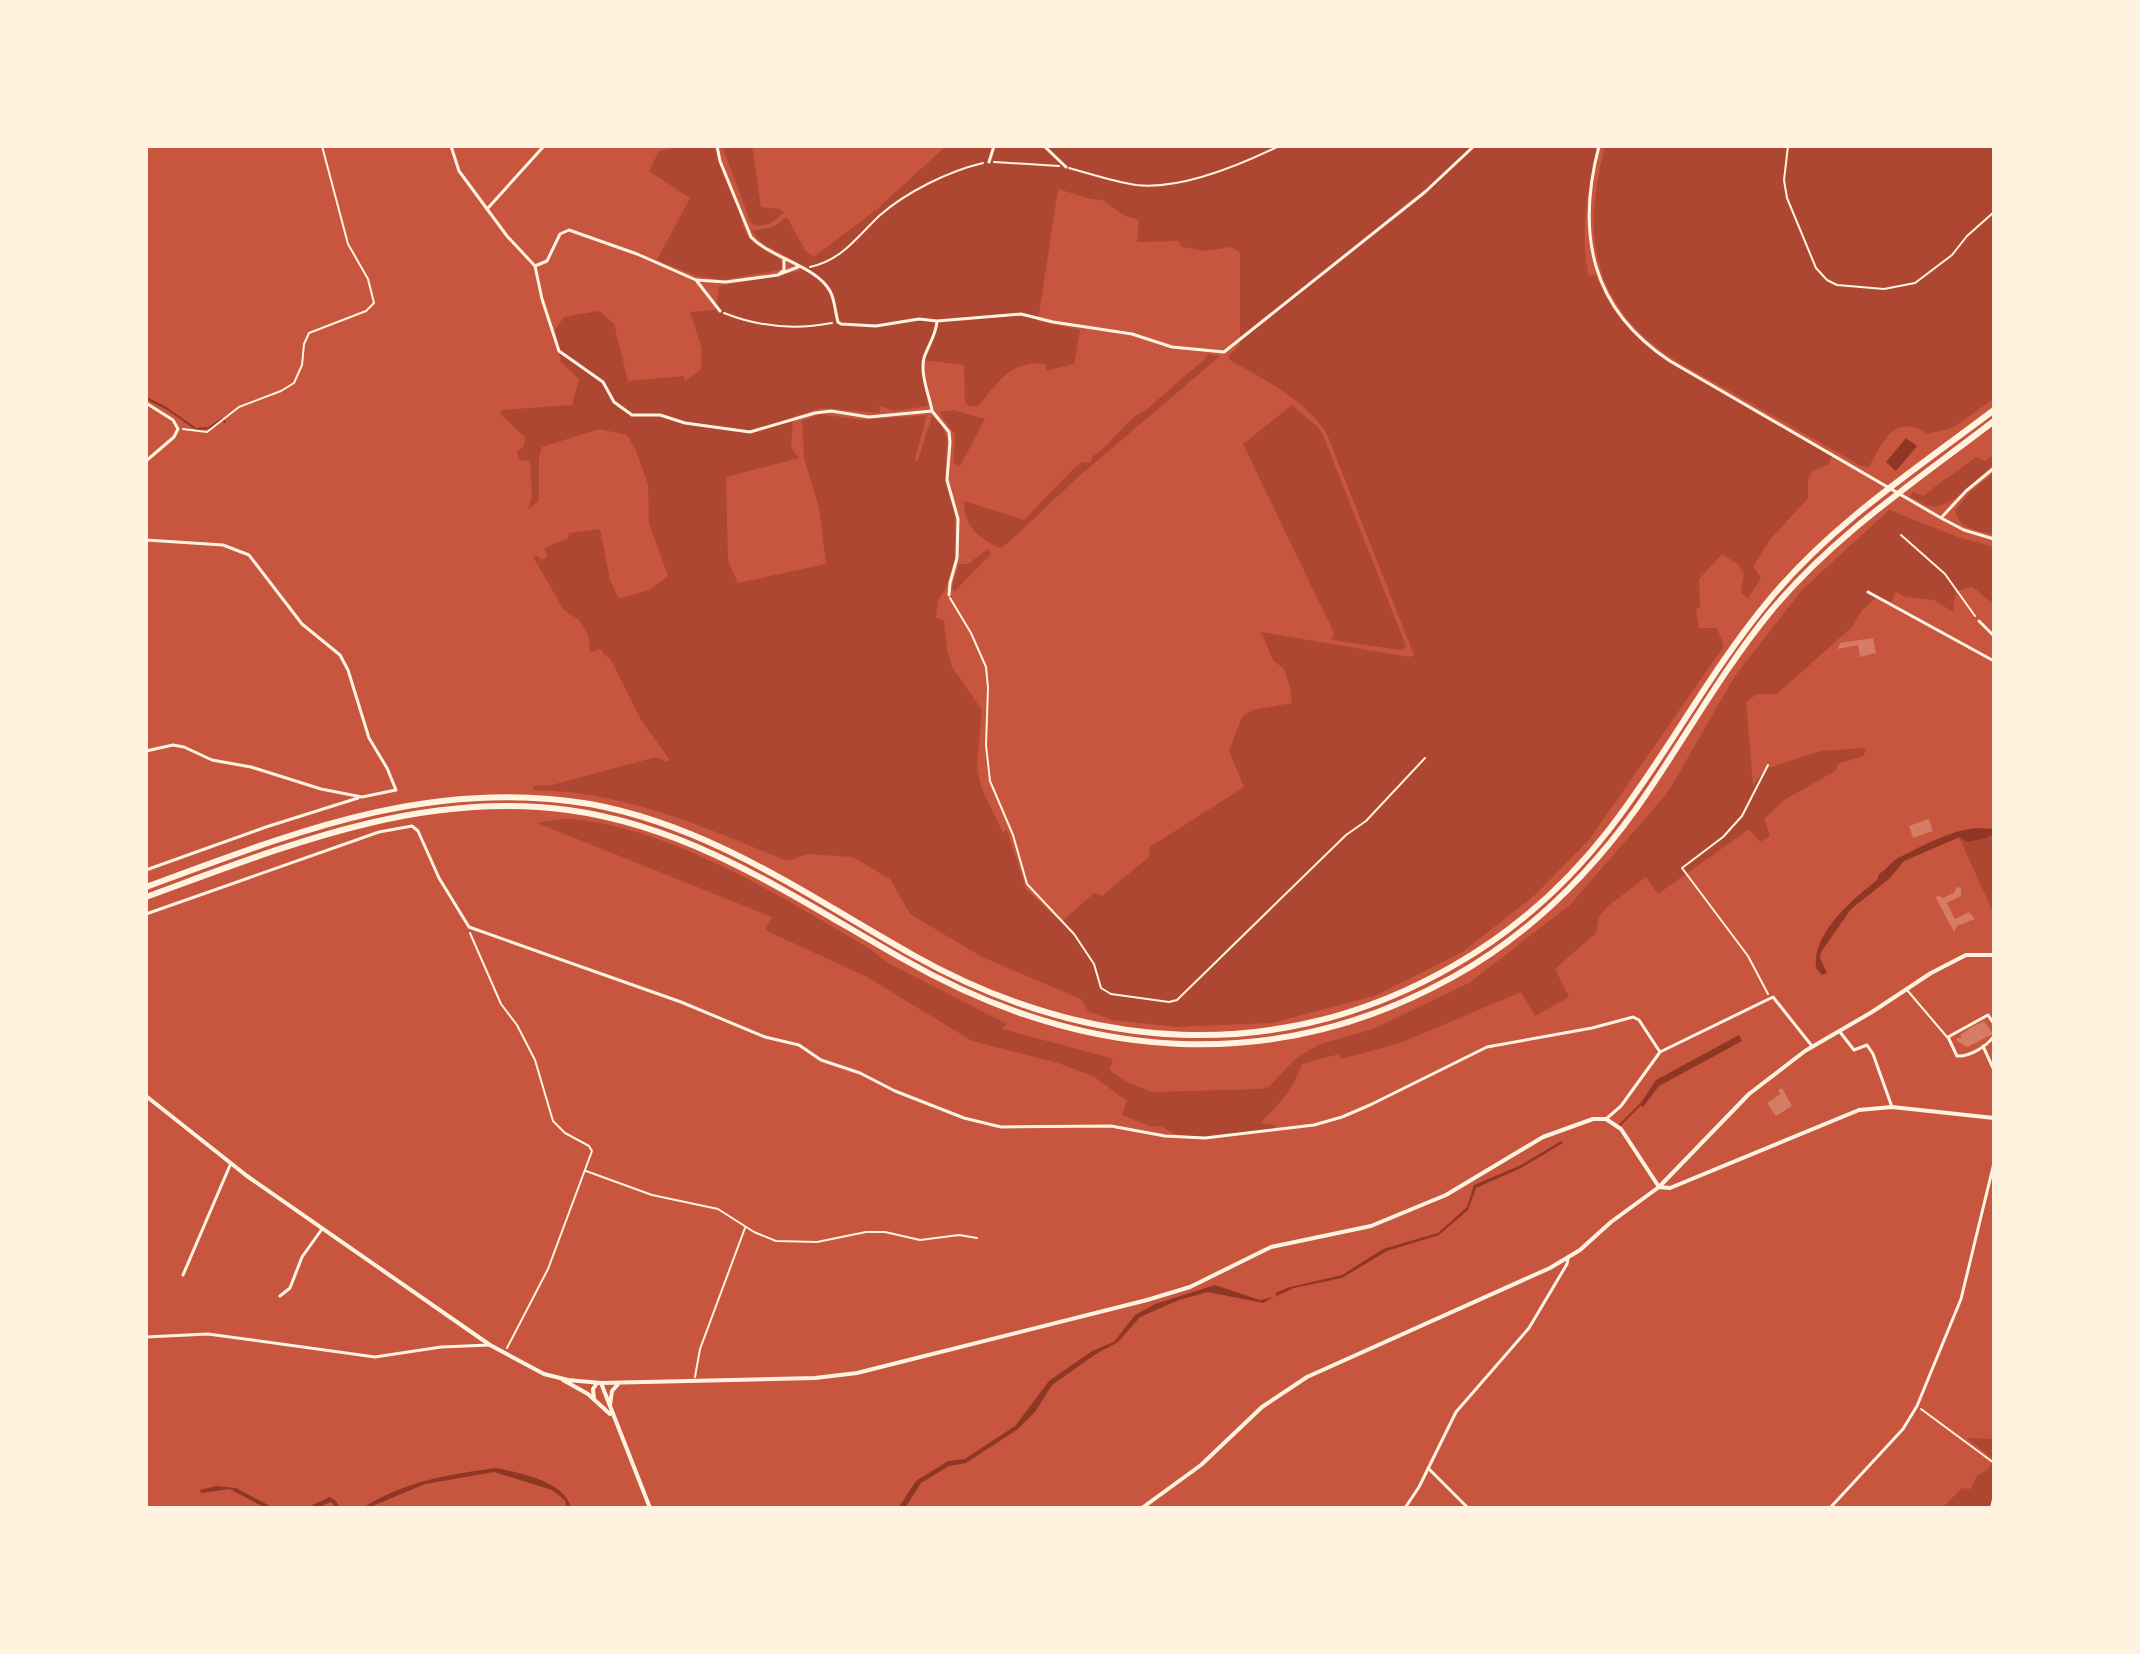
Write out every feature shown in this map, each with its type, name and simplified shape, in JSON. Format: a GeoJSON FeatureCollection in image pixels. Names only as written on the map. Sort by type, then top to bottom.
{"type":"FeatureCollection","features":[{"type":"Feature","properties":{"kind":"highway"},"geometry":{"type":"LineString","coordinates":[[146,887],[304,830],[397,806],[473,797],[557,800],[631,813],[711,841],[778,875],[947,973],[1044,1013],[1105,1028],[1178,1035],[1252,1032],[1316,1021],[1369,1005],[1427,981],[1499,937],[1547,898],[1577,868],[1617,819],[1729,652],[1771,597],[1815,550],[1895,484],[1994,410]]}},
{"type":"Feature","properties":{"kind":"highway"},"geometry":{"type":"LineString","coordinates":[[146,897],[311,838],[379,819],[459,807],[546,808],[628,822],[698,845],[773,883],[953,986],[1048,1024],[1104,1036],[1178,1044],[1243,1042],[1317,1030],[1382,1010],[1450,978],[1504,945],[1561,897],[1624,825],[1769,614],[1821,557],[1903,489],[1994,421]]}},
{"type":"Feature","properties":{"kind":"street"},"geometry":{"type":"LineString","coordinates":[[451,146],[459,171],[507,236],[535,266],[559,351],[603,382],[614,402],[632,415],[654,414],[693,425],[750,432],[831,411],[869,417],[932,411]]}},
{"type":"Feature","properties":{"kind":"street"},"geometry":{"type":"LineString","coordinates":[[487,209],[544,146]]}},
{"type":"Feature","properties":{"kind":"street"},"geometry":{"type":"LineString","coordinates":[[717,146],[720,161],[751,237],[827,286],[838,322],[876,326],[919,319],[937,321],[1021,314],[1132,334],[1188,350],[1221,352],[1234,346],[1425,192],[1474,146]]}},
{"type":"Feature","properties":{"kind":"street"},"geometry":{"type":"LineString","coordinates":[[989,162],[994,146]]}},
{"type":"Feature","properties":{"kind":"street"},"geometry":{"type":"LineString","coordinates":[[1044,146],[1066,167]]}},
{"type":"Feature","properties":{"kind":"street"},"geometry":{"type":"LineString","coordinates":[[1599,146],[1589,204],[1591,247],[1605,291],[1635,333],[1670,361],[1941,518],[1964,530],[1994,539]]}},
{"type":"Feature","properties":{"kind":"street"},"geometry":{"type":"LineString","coordinates":[[535,266],[547,261],[560,234],[572,231],[637,254],[696,280],[726,282],[778,275],[800,268]]}},
{"type":"Feature","properties":{"kind":"street"},"geometry":{"type":"LineString","coordinates":[[778,275],[784,270],[784,259]]}},
{"type":"Feature","properties":{"kind":"street"},"geometry":{"type":"LineString","coordinates":[[696,280],[720,311]]}},
{"type":"Feature","properties":{"kind":"street"},"geometry":{"type":"LineString","coordinates":[[937,321],[923,370],[932,411],[949,432],[947,480],[958,514],[957,558],[949,595]]}},
{"type":"Feature","properties":{"kind":"street"},"geometry":{"type":"LineString","coordinates":[[146,403],[173,420],[178,429],[174,437],[146,461]]}},
{"type":"Feature","properties":{"kind":"street"},"geometry":{"type":"LineString","coordinates":[[1941,518],[1966,491],[1994,468]]}},
{"type":"Feature","properties":{"kind":"street"},"geometry":{"type":"LineString","coordinates":[[146,540],[223,545],[249,555],[297,619],[340,655],[348,670],[369,738],[396,790],[362,797],[266,827],[146,870]]}},
{"type":"Feature","properties":{"kind":"street"},"geometry":{"type":"LineString","coordinates":[[1868,592],[1994,661]]}},
{"type":"Feature","properties":{"kind":"street"},"geometry":{"type":"LineString","coordinates":[[1979,621],[1994,636]]}},
{"type":"Feature","properties":{"kind":"street"},"geometry":{"type":"LineString","coordinates":[[146,751],[173,745],[184,747],[212,760],[251,767],[313,787],[362,797]]}},
{"type":"Feature","properties":{"kind":"street"},"geometry":{"type":"LineString","coordinates":[[146,914],[365,837],[410,825],[417,829],[439,878],[469,927],[681,1002],[771,1039],[799,1045],[821,1060],[860,1073],[895,1091],[964,1118],[1001,1127],[1111,1126],[1165,1136],[1205,1138],[1314,1125],[1370,1105],[1487,1047],[1633,1017],[1639,1020],[1660,1052]]}},
{"type":"Feature","properties":{"kind":"street"},"geometry":{"type":"LineString","coordinates":[[1142,1508],[1189,1475],[1254,1413],[1307,1377],[1568,1258],[1659,1187],[1749,1094],[1812,1046],[1966,955],[1994,955]]}},
{"type":"Feature","properties":{"kind":"street"},"geometry":{"type":"LineString","coordinates":[[1907,990],[1948,1037],[1957,1056],[1965,1057],[1994,1036]]}},
{"type":"Feature","properties":{"kind":"street"},"geometry":{"type":"LineString","coordinates":[[146,1096],[322,1229],[490,1345],[537,1371],[599,1383],[695,1382],[815,1378],[857,1373],[1104,1312],[1203,1281],[1271,1247],[1364,1228],[1432,1202],[1543,1137],[1580,1122],[1606,1119],[1621,1106],[1660,1052],[1773,999],[1812,1046]]}},
{"type":"Feature","properties":{"kind":"street"},"geometry":{"type":"LineString","coordinates":[[1948,1037],[1988,1015],[1994,1024]]}},
{"type":"Feature","properties":{"kind":"street"},"geometry":{"type":"LineString","coordinates":[[1839,1030],[1854,1050],[1867,1045],[1892,1107]]}},
{"type":"Feature","properties":{"kind":"street"},"geometry":{"type":"LineString","coordinates":[[1983,1046],[1994,1070]]}},
{"type":"Feature","properties":{"kind":"street"},"geometry":{"type":"LineString","coordinates":[[1659,1187],[1670,1188],[1859,1110],[1892,1107],[1994,1118]]}},
{"type":"Feature","properties":{"kind":"street"},"geometry":{"type":"LineString","coordinates":[[1606,1119],[1621,1129],[1659,1187]]}},
{"type":"Feature","properties":{"kind":"street"},"geometry":{"type":"LineString","coordinates":[[183,1275],[231,1163]]}},
{"type":"Feature","properties":{"kind":"street"},"geometry":{"type":"LineString","coordinates":[[1830,1508],[1903,1429],[1917,1406],[1964,1289],[1994,1163]]}},
{"type":"Feature","properties":{"kind":"street"},"geometry":{"type":"LineString","coordinates":[[280,1296],[290,1288],[302,1257],[322,1229]]}},
{"type":"Feature","properties":{"kind":"street"},"geometry":{"type":"LineString","coordinates":[[1405,1508],[1456,1412],[1529,1328],[1568,1258]]}},
{"type":"Feature","properties":{"kind":"street"},"geometry":{"type":"LineString","coordinates":[[146,1337],[208,1334],[375,1357],[432,1348],[490,1345]]}},
{"type":"Feature","properties":{"kind":"street"},"geometry":{"type":"LineString","coordinates":[[561,1378],[612,1416]]}},
{"type":"Feature","properties":{"kind":"street"},"geometry":{"type":"LineString","coordinates":[[594,1400],[593,1389],[599,1383]]}},
{"type":"Feature","properties":{"kind":"street"},"geometry":{"type":"LineString","coordinates":[[599,1383],[650,1508]]}},
{"type":"Feature","properties":{"kind":"street"},"geometry":{"type":"LineString","coordinates":[[610,1405],[612,1391],[619,1383]]}},
{"type":"Feature","properties":{"kind":"street"},"geometry":{"type":"LineString","coordinates":[[1428,1468],[1468,1508]]}},
{"type":"Feature","properties":{"kind":"path"},"geometry":{"type":"LineString","coordinates":[[178,429],[204,432],[243,405],[294,383],[302,365],[304,344],[309,333],[366,311],[374,303],[368,279],[348,244],[322,146]]}},
{"type":"Feature","properties":{"kind":"path"},"geometry":{"type":"LineString","coordinates":[[800,268],[831,260],[893,206],[956,169],[989,162],[1066,167],[1118,181],[1154,185],[1236,167],[1279,146]]}},
{"type":"Feature","properties":{"kind":"path"},"geometry":{"type":"LineString","coordinates":[[1788,146],[1784,180],[1787,198],[1816,268],[1827,280],[1837,285],[1884,289],[1915,283],[1952,255],[1967,236],[1994,212]]}},
{"type":"Feature","properties":{"kind":"path"},"geometry":{"type":"LineString","coordinates":[[720,311],[740,319],[775,326],[805,327],[838,322]]}},
{"type":"Feature","properties":{"kind":"path"},"geometry":{"type":"LineString","coordinates":[[1901,535],[1945,574],[1979,621]]}},
{"type":"Feature","properties":{"kind":"path"},"geometry":{"type":"LineString","coordinates":[[949,595],[986,667],[988,773],[991,788],[1013,835],[1027,884],[1074,934],[1094,964],[1101,988],[1111,994],[1169,1002],[1177,1000],[1346,835],[1366,821],[1425,758]]}},
{"type":"Feature","properties":{"kind":"path"},"geometry":{"type":"LineString","coordinates":[[1768,765],[1742,816],[1723,837],[1682,868],[1748,956],[1773,999]]}},
{"type":"Feature","properties":{"kind":"path"},"geometry":{"type":"LineString","coordinates":[[469,927],[476,951],[501,1004],[517,1025],[535,1060],[553,1121],[565,1133],[592,1149],[548,1269],[504,1353]]}},
{"type":"Feature","properties":{"kind":"path"},"geometry":{"type":"LineString","coordinates":[[585,1170],[652,1195],[718,1209],[745,1227],[776,1241],[817,1242],[866,1232],[885,1232],[920,1240],[959,1235],[977,1238]]}},
{"type":"Feature","properties":{"kind":"path"},"geometry":{"type":"LineString","coordinates":[[695,1382],[700,1349],[745,1227]]}},
{"type":"Feature","properties":{"kind":"path"},"geometry":{"type":"LineString","coordinates":[[1917,1406],[1994,1463]]}},
{"type":"Feature","properties":{"kind":"path"},"geometry":{"type":"LineString","coordinates":[[1991,1508],[1994,1495]]}},
{"type":"Feature","properties":{"kind":"shaded area"},"geometry":{"type":"Polygon","coordinates":[[[684,146],[715,146],[721,170],[749,238],[781,261],[783,265],[780,270],[723,280],[697,276],[657,260],[690,198],[649,171],[659,151],[684,146]]]}},
{"type":"Feature","properties":{"kind":"shaded area"},"geometry":{"type":"Polygon","coordinates":[[[722,146],[752,146],[761,207],[780,209],[784,213],[769,224],[757,226],[751,223],[722,146]]]}},
{"type":"Feature","properties":{"kind":"shaded area"},"geometry":{"type":"Polygon","coordinates":[[[946,146],[1597,146],[1586,211],[1586,260],[1589,276],[1596,275],[1617,315],[1637,337],[1673,365],[1832,456],[1829,464],[1810,475],[1808,498],[1769,541],[1753,566],[1761,578],[1748,598],[1741,593],[1744,573],[1722,554],[1699,579],[1700,606],[1696,610],[1699,628],[1717,628],[1724,646],[1589,840],[1535,895],[1464,951],[1377,995],[1272,1023],[1177,1027],[1111,1020],[1088,1011],[1081,999],[982,957],[910,914],[890,879],[853,857],[808,854],[787,861],[695,824],[632,804],[567,792],[533,790],[534,786],[552,785],[656,757],[667,762],[669,759],[641,720],[610,658],[601,649],[590,652],[588,635],[579,620],[564,610],[533,557],[536,555],[542,560],[547,557],[544,548],[568,538],[569,533],[600,529],[610,580],[618,597],[649,590],[668,576],[649,523],[648,484],[627,435],[599,429],[542,447],[539,500],[528,510],[532,497],[530,461],[520,460],[517,452],[524,446],[525,437],[501,415],[501,410],[572,405],[579,379],[561,362],[555,330],[564,317],[599,311],[614,324],[628,381],[684,376],[685,381],[701,370],[702,349],[690,312],[715,310],[719,286],[801,271],[799,264],[762,243],[752,231],[773,227],[787,217],[805,250],[814,257],[876,210],[946,146]],[[1058,189],[1038,321],[1080,330],[1074,364],[1046,371],[1046,364],[1023,365],[1006,374],[978,406],[968,406],[965,402],[964,365],[921,360],[928,406],[892,411],[879,405],[880,413],[821,408],[793,417],[791,448],[799,458],[726,477],[728,561],[738,583],[826,564],[819,508],[804,458],[802,421],[820,414],[861,420],[927,415],[914,462],[918,460],[932,416],[942,426],[947,439],[945,482],[955,514],[955,560],[945,590],[938,600],[936,618],[944,620],[952,667],[982,710],[977,766],[981,787],[1003,833],[1006,828],[1026,889],[1061,922],[1094,893],[1102,896],[1149,857],[1150,847],[1244,787],[1229,751],[1242,717],[1252,710],[1292,703],[1284,669],[1273,660],[1261,632],[1409,657],[1414,655],[1327,434],[1297,401],[1231,361],[1228,356],[1240,345],[1240,252],[1231,247],[1206,251],[1182,247],[1178,241],[1137,242],[1139,220],[1125,216],[1102,200],[1058,189]]]}},
{"type":"Feature","properties":{"kind":"shaded area"},"geometry":{"type":"Polygon","coordinates":[[[1605,146],[1994,146],[1994,399],[1952,428],[1927,434],[1916,428],[1898,428],[1885,439],[1869,467],[1861,466],[1659,349],[1635,328],[1618,306],[1605,282],[1598,258],[1594,232],[1595,205],[1605,146]]]}},
{"type":"Feature","properties":{"kind":"shaded area"},"geometry":{"type":"Polygon","coordinates":[[[1208,354],[1220,356],[1078,477],[1008,543],[1000,548],[985,540],[969,524],[964,501],[1024,520],[1075,467],[1082,462],[1090,463],[1093,456],[1132,419],[1208,354]]]}},
{"type":"Feature","properties":{"kind":"shaded area"},"geometry":{"type":"Polygon","coordinates":[[[1292,405],[1323,435],[1406,646],[1402,650],[1331,640],[1334,633],[1243,444],[1292,405]]]}},
{"type":"Feature","properties":{"kind":"shaded area"},"geometry":{"type":"Polygon","coordinates":[[[954,410],[985,419],[960,466],[953,462],[955,435],[939,412],[954,410]]]}},
{"type":"Feature","properties":{"kind":"shaded area"},"geometry":{"type":"Polygon","coordinates":[[[1906,438],[1917,446],[1896,471],[1886,462],[1906,438]]]}},
{"type":"Feature","properties":{"kind":"shaded area"},"geometry":{"type":"Polygon","coordinates":[[[1994,454],[1994,464],[1945,504],[1928,506],[1910,497],[1913,492],[1924,496],[1976,457],[1985,461],[1994,454]]]}},
{"type":"Feature","properties":{"kind":"shaded area"},"geometry":{"type":"Polygon","coordinates":[[[1994,473],[1994,534],[1964,525],[1955,510],[1970,492],[1994,473]]]}},
{"type":"Feature","properties":{"kind":"shaded area"},"geometry":{"type":"Polygon","coordinates":[[[1889,510],[1958,537],[1994,547],[1994,603],[1972,587],[1956,591],[1953,612],[1934,600],[1905,597],[1896,592],[1891,602],[1878,596],[1862,610],[1852,627],[1777,694],[1757,694],[1746,702],[1753,786],[1765,769],[1821,751],[1866,748],[1864,756],[1837,764],[1837,770],[1784,800],[1764,819],[1770,836],[1760,842],[1749,829],[1658,894],[1646,877],[1608,906],[1599,917],[1596,933],[1555,969],[1569,997],[1535,1016],[1521,992],[1400,1043],[1341,1059],[1339,1054],[1302,1064],[1285,1096],[1260,1123],[1275,1125],[1275,1130],[1216,1137],[1184,1136],[1162,1126],[1152,1127],[1122,1115],[1127,1101],[1093,1076],[1058,1063],[972,1041],[867,977],[765,930],[772,917],[537,823],[569,819],[613,826],[690,852],[765,888],[870,949],[886,962],[1007,1024],[1002,1029],[1111,1058],[1113,1062],[1109,1068],[1112,1072],[1152,1092],[1261,1089],[1269,1087],[1294,1060],[1318,1045],[1373,1029],[1469,983],[1570,905],[1668,792],[1735,676],[1802,590],[1889,510]]]}},
{"type":"Feature","properties":{"kind":"shaded area"},"geometry":{"type":"Polygon","coordinates":[[[988,549],[991,554],[954,592],[952,588],[959,564],[968,564],[988,549]]]}},
{"type":"Feature","properties":{"kind":"shaded area"},"geometry":{"type":"Polygon","coordinates":[[[1994,828],[1994,914],[1957,833],[1994,828]]]}},
{"type":"Feature","properties":{"kind":"shaded area"},"geometry":{"type":"Polygon","coordinates":[[[1994,829],[1994,833],[1967,842],[1960,837],[1904,861],[1889,879],[1851,909],[1821,952],[1820,958],[1827,973],[1822,975],[1816,968],[1820,942],[1836,918],[1877,880],[1879,874],[1898,858],[1926,844],[1955,832],[1994,829]]]}},
{"type":"Feature","properties":{"kind":"shaded area"},"geometry":{"type":"Polygon","coordinates":[[[1739,1035],[1742,1041],[1659,1086],[1643,1107],[1640,1104],[1656,1080],[1739,1035]]]}},
{"type":"Feature","properties":{"kind":"shaded area"},"geometry":{"type":"Polygon","coordinates":[[[1561,1141],[1563,1143],[1521,1168],[1476,1188],[1468,1210],[1439,1235],[1387,1251],[1342,1278],[1294,1288],[1277,1296],[1275,1293],[1342,1275],[1383,1249],[1438,1233],[1467,1207],[1474,1185],[1521,1165],[1561,1141]]]}},
{"type":"Feature","properties":{"kind":"shaded area"},"geometry":{"type":"Polygon","coordinates":[[[1215,1285],[1260,1300],[1274,1297],[1263,1303],[1208,1292],[1179,1300],[1140,1317],[1118,1342],[1052,1385],[1035,1412],[1018,1429],[966,1463],[949,1466],[921,1483],[905,1508],[898,1508],[916,1481],[948,1461],[965,1459],[1015,1426],[1049,1381],[1092,1351],[1114,1342],[1135,1315],[1155,1304],[1215,1285]]]}},
{"type":"Feature","properties":{"kind":"shaded area"},"geometry":{"type":"Polygon","coordinates":[[[1967,1438],[1994,1439],[1994,1508],[1942,1508],[1962,1488],[1971,1489],[1977,1476],[1991,1465],[1992,1458],[1967,1438]]]}},
{"type":"Feature","properties":{"kind":"shaded area"},"geometry":{"type":"Polygon","coordinates":[[[496,1468],[551,1485],[567,1499],[571,1508],[567,1508],[565,1500],[552,1490],[494,1472],[425,1484],[363,1508],[410,1486],[444,1476],[496,1468]]]}},
{"type":"Feature","properties":{"kind":"shaded area"},"geometry":{"type":"Polygon","coordinates":[[[216,1486],[236,1488],[272,1507],[308,1507],[330,1497],[340,1508],[331,1502],[317,1508],[265,1508],[230,1489],[201,1493],[200,1490],[216,1486]]]}},
{"type":"Feature","properties":{"kind":"building"},"geometry":{"type":"Polygon","coordinates":[[[1873,638],[1876,653],[1860,657],[1858,645],[1838,649],[1840,643],[1873,638]]]}},
{"type":"Feature","properties":{"kind":"building"},"geometry":{"type":"Polygon","coordinates":[[[1929,819],[1933,831],[1913,838],[1909,826],[1929,819]]]}},
{"type":"Feature","properties":{"kind":"building"},"geometry":{"type":"Polygon","coordinates":[[[1956,887],[1961,888],[1961,896],[1947,903],[1955,919],[1969,912],[1975,919],[1957,926],[1954,932],[1936,898],[1955,892],[1956,887]]]}},
{"type":"Feature","properties":{"kind":"building"},"geometry":{"type":"Polygon","coordinates":[[[1984,1021],[1993,1034],[1967,1047],[1957,1041],[1957,1038],[1962,1038],[1960,1035],[1984,1021]]]}},
{"type":"Feature","properties":{"kind":"building"},"geometry":{"type":"Polygon","coordinates":[[[1782,1088],[1792,1106],[1776,1116],[1767,1103],[1780,1094],[1778,1090],[1782,1088]]]}},
{"type":"Feature","properties":{"kind":"waterway"},"geometry":{"type":"LineString","coordinates":[[146,398],[196,429],[209,428],[222,419],[225,422]]}},
{"type":"Feature","properties":{"kind":"waterway"},"geometry":{"type":"LineString","coordinates":[[1620,1125],[1641,1104]]}}]}
